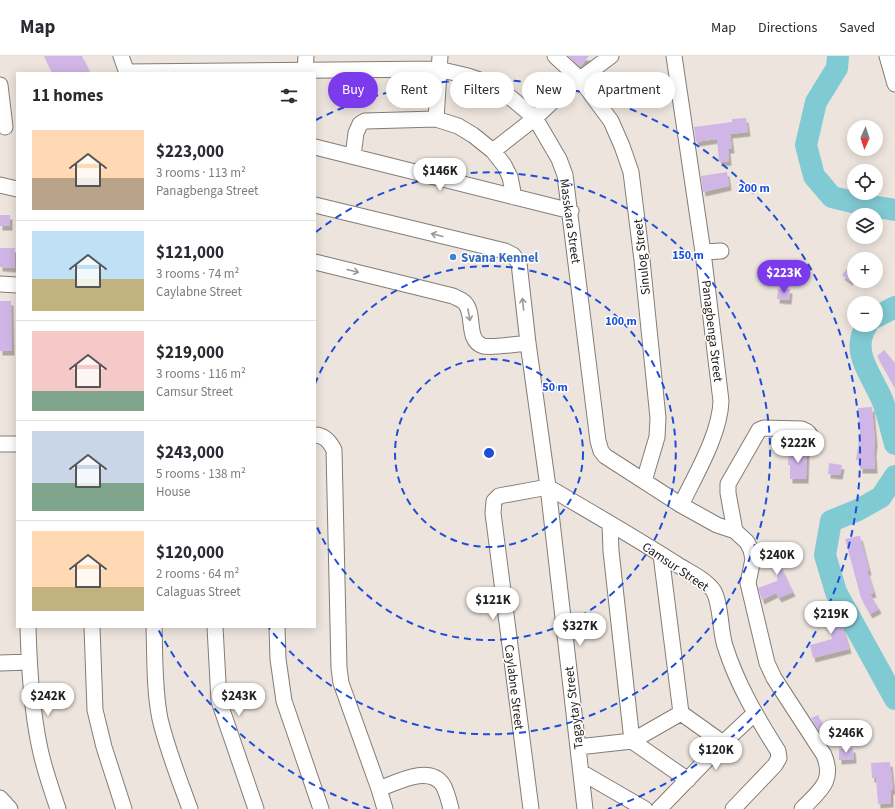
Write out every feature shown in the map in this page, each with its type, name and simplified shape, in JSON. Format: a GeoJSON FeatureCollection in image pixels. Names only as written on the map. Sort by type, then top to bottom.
{"type":"FeatureCollection","features":[{"type":"Feature","properties":{"kind":"street"},"geometry":{"type":"LineString","coordinates":[[121,56],[127,72]]}},
{"type":"Feature","properties":{"kind":"street","name":"Sinulog Street"},"geometry":{"type":"LineString","coordinates":[[555,56],[580,79],[611,121],[631,172],[642,260],[658,418],[657,437],[644,481]]}},
{"type":"Feature","properties":{"kind":"street"},"geometry":{"type":"LineString","coordinates":[[493,151],[535,118],[560,94],[611,56]]}},
{"type":"Feature","properties":{"kind":"street","name":"Panagbenga Street"},"geometry":{"type":"LineString","coordinates":[[674,56],[703,252],[721,401],[721,411],[716,430],[682,504]]}},
{"type":"Feature","properties":{"kind":"street"},"geometry":{"type":"LineString","coordinates":[[888,56],[895,84]]}},
{"type":"Feature","properties":{"kind":"street"},"geometry":{"type":"LineString","coordinates":[[436,120],[439,63]]}},
{"type":"Feature","properties":{"kind":"street","name":"Masskara Street"},"geometry":{"type":"LineString","coordinates":[[127,72],[439,63],[489,83],[505,93],[535,118],[559,159],[566,175],[598,441],[601,451],[605,456],[644,481],[717,525],[735,531]]}},
{"type":"Feature","properties":{"kind":"street"},"geometry":{"type":"LineString","coordinates":[[0,85],[7,127]]}},
{"type":"Feature","properties":{"kind":"street"},"geometry":{"type":"LineString","coordinates":[[353,156],[356,133],[360,124],[365,121],[436,120],[458,126],[473,135],[493,151],[504,165],[510,177],[514,197]]}},
{"type":"Feature","properties":{"kind":"street"},"geometry":{"type":"LineString","coordinates":[[316,147],[571,211]]}},
{"type":"Feature","properties":{"kind":"street"},"geometry":{"type":"LineString","coordinates":[[0,185],[16,189]]}},
{"type":"Feature","properties":{"kind":"street"},"geometry":{"type":"LineString","coordinates":[[316,205],[505,251],[513,255],[519,263],[528,343],[548,487]]}},
{"type":"Feature","properties":{"kind":"street"},"geometry":{"type":"LineString","coordinates":[[703,252],[721,250]]}},
{"type":"Feature","properties":{"kind":"street"},"geometry":{"type":"LineString","coordinates":[[316,262],[453,296],[464,301],[468,308],[473,336],[477,343],[485,346],[528,343]]}},
{"type":"Feature","properties":{"kind":"street"},"geometry":{"type":"LineString","coordinates":[[0,284],[16,285]]}},
{"type":"Feature","properties":{"kind":"street"},"geometry":{"type":"LineString","coordinates":[[802,809],[826,782],[828,773],[827,764],[824,755],[774,678],[767,663],[748,583],[753,559],[747,542],[735,531],[728,484],[759,430],[764,428],[802,429],[806,430],[811,435],[813,441]]}},
{"type":"Feature","properties":{"kind":"street"},"geometry":{"type":"LineString","coordinates":[[316,435],[320,435],[330,442],[334,450],[339,668],[341,682],[385,809]]}},
{"type":"Feature","properties":{"kind":"street"},"geometry":{"type":"LineString","coordinates":[[0,444],[16,444]]}},
{"type":"Feature","properties":{"kind":"street","name":"Camsur Street"},"geometry":{"type":"LineString","coordinates":[[548,487],[661,555],[713,590],[716,598],[724,644],[732,665],[754,714],[778,751],[779,758],[775,765],[733,809]]}},
{"type":"Feature","properties":{"kind":"street","name":"Tagaytay Street"},"geometry":{"type":"LineString","coordinates":[[548,487],[585,809]]}},
{"type":"Feature","properties":{"kind":"street","name":"Caylabne Street"},"geometry":{"type":"LineString","coordinates":[[531,809],[493,513],[494,501],[499,496],[548,487]]}},
{"type":"Feature","properties":{"kind":"street"},"geometry":{"type":"LineString","coordinates":[[610,524],[611,551],[632,741],[688,780]]}},
{"type":"Feature","properties":{"kind":"street"},"geometry":{"type":"LineString","coordinates":[[661,555],[681,713],[723,743]]}},
{"type":"Feature","properties":{"kind":"street"},"geometry":{"type":"LineString","coordinates":[[28,628],[29,662],[34,716],[39,745],[58,809]]}},
{"type":"Feature","properties":{"kind":"street"},"geometry":{"type":"LineString","coordinates":[[92,628],[95,710],[104,747],[124,809]]}},
{"type":"Feature","properties":{"kind":"street"},"geometry":{"type":"LineString","coordinates":[[154,628],[156,695],[160,718],[164,736],[190,809]]}},
{"type":"Feature","properties":{"kind":"street"},"geometry":{"type":"LineString","coordinates":[[215,628],[219,701],[256,809]]}},
{"type":"Feature","properties":{"kind":"street"},"geometry":{"type":"LineString","coordinates":[[277,628],[278,659],[284,701],[321,809]]}},
{"type":"Feature","properties":{"kind":"street"},"geometry":{"type":"LineString","coordinates":[[0,663],[29,662]]}},
{"type":"Feature","properties":{"kind":"street"},"geometry":{"type":"LineString","coordinates":[[578,747],[632,741],[681,713]]}},
{"type":"Feature","properties":{"kind":"street"},"geometry":{"type":"LineString","coordinates":[[660,809],[723,743],[754,714]]}},
{"type":"Feature","properties":{"kind":"street"},"geometry":{"type":"LineString","coordinates":[[581,772],[645,809]]}},
{"type":"Feature","properties":{"kind":"street"},"geometry":{"type":"LineString","coordinates":[[378,789],[418,775],[429,775],[439,780],[443,786],[451,809]]}},
{"type":"Feature","properties":{"kind":"street"},"geometry":{"type":"LineString","coordinates":[[0,798],[10,809]]}},
{"type":"Feature","properties":{"kind":"building"},"geometry":{"type":"Polygon","coordinates":[[[44,56],[82,56],[90,72],[52,72],[44,56]]]}},
{"type":"Feature","properties":{"kind":"building"},"geometry":{"type":"Polygon","coordinates":[[[568,56],[589,56],[580,67],[568,56]]]}},
{"type":"Feature","properties":{"kind":"building"},"geometry":{"type":"Polygon","coordinates":[[[746,118],[748,132],[730,134],[732,149],[728,149],[729,161],[719,162],[717,139],[696,142],[694,127],[732,122],[732,119],[746,118]]]}},
{"type":"Feature","properties":{"kind":"building"},"geometry":{"type":"Polygon","coordinates":[[[727,172],[729,186],[703,192],[701,176],[727,172]]]}},
{"type":"Feature","properties":{"kind":"building"},"geometry":{"type":"Polygon","coordinates":[[[0,215],[10,215],[10,226],[0,226],[0,215]]]}},
{"type":"Feature","properties":{"kind":"building"},"geometry":{"type":"Polygon","coordinates":[[[0,248],[15,248],[15,268],[0,267],[0,248]]]}},
{"type":"Feature","properties":{"kind":"building"},"geometry":{"type":"Polygon","coordinates":[[[847,269],[847,279],[842,275],[847,269]]]}},
{"type":"Feature","properties":{"kind":"building"},"geometry":{"type":"Polygon","coordinates":[[[778,289],[790,289],[789,300],[777,299],[778,289]]]}},
{"type":"Feature","properties":{"kind":"building"},"geometry":{"type":"Polygon","coordinates":[[[0,301],[11,301],[12,351],[0,351],[0,301]]]}},
{"type":"Feature","properties":{"kind":"building"},"geometry":{"type":"Polygon","coordinates":[[[884,350],[895,363],[895,388],[877,356],[884,350]]]}},
{"type":"Feature","properties":{"kind":"building"},"geometry":{"type":"Polygon","coordinates":[[[872,407],[875,441],[875,469],[860,469],[860,460],[856,460],[860,432],[858,408],[872,407]]]}},
{"type":"Feature","properties":{"kind":"building"},"geometry":{"type":"Polygon","coordinates":[[[789,449],[807,449],[806,479],[790,479],[790,465],[788,465],[789,449]]]}},
{"type":"Feature","properties":{"kind":"building"},"geometry":{"type":"Polygon","coordinates":[[[829,463],[842,465],[840,475],[828,474],[829,463]]]}},
{"type":"Feature","properties":{"kind":"building"},"geometry":{"type":"Polygon","coordinates":[[[860,536],[869,571],[867,571],[874,593],[870,594],[879,609],[870,614],[861,598],[845,539],[860,536]]]}},
{"type":"Feature","properties":{"kind":"building"},"geometry":{"type":"Polygon","coordinates":[[[769,546],[784,546],[783,563],[779,563],[793,592],[779,598],[776,593],[762,600],[758,588],[777,581],[778,563],[769,563],[769,546]]]}},
{"type":"Feature","properties":{"kind":"building"},"geometry":{"type":"Polygon","coordinates":[[[831,602],[842,625],[849,649],[813,658],[810,645],[832,639],[820,606],[831,602]]]}},
{"type":"Feature","properties":{"kind":"building"},"geometry":{"type":"Polygon","coordinates":[[[818,715],[826,732],[821,734],[811,718],[818,715]]]}},
{"type":"Feature","properties":{"kind":"building"},"geometry":{"type":"Polygon","coordinates":[[[853,748],[854,759],[839,760],[839,749],[853,748]]]}},
{"type":"Feature","properties":{"kind":"building"},"geometry":{"type":"Polygon","coordinates":[[[890,762],[893,790],[891,790],[891,803],[878,804],[876,778],[872,778],[871,763],[890,762]]]}},
{"type":"Feature","properties":{"kind":"waterway"},"geometry":{"type":"LineString","coordinates":[[838,56],[837,68],[816,102],[806,145],[814,176],[832,197],[895,210]]}},
{"type":"Feature","properties":{"kind":"waterway"},"geometry":{"type":"LineString","coordinates":[[883,313],[895,307]]}},
{"type":"Feature","properties":{"kind":"waterway"},"geometry":{"type":"LineString","coordinates":[[864,332],[860,345],[864,364],[883,402],[895,444]]}},
{"type":"Feature","properties":{"kind":"waterway"},"geometry":{"type":"LineString","coordinates":[[895,476],[881,497],[858,510],[831,521],[825,555],[836,592],[895,699]]}},
{"type":"Feature","properties":{"kind":"place","name":"Svana Kennel"},"geometry":{"type":"Point","coordinates":[453,257]}}]}
